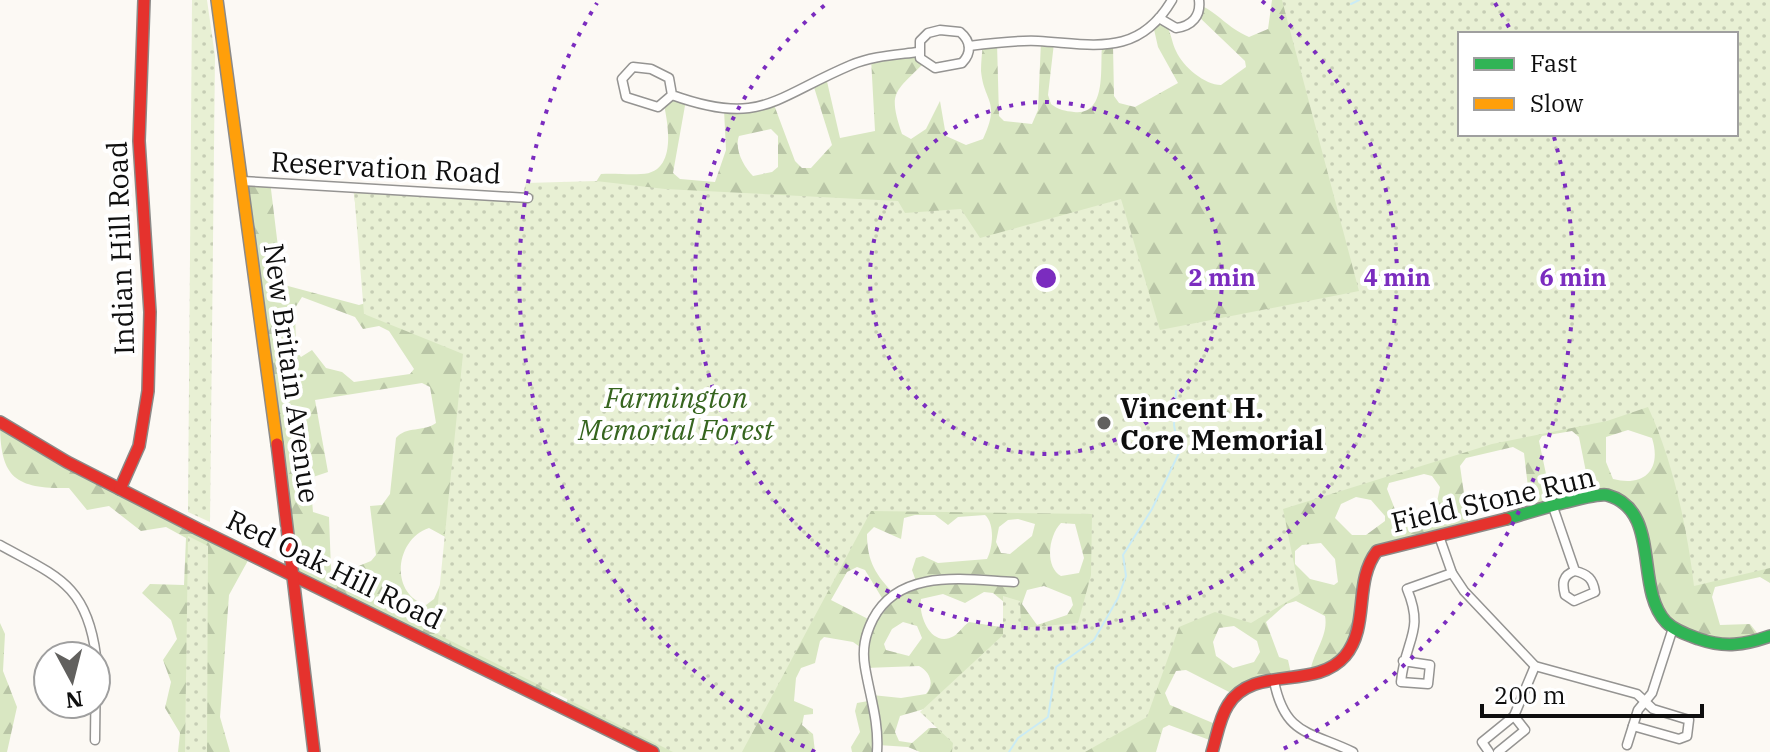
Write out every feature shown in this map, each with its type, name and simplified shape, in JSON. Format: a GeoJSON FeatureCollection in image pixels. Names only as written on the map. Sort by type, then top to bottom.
{"type":"FeatureCollection","features":[{"type":"Feature","properties":{"kind":"street","name":"Indian Hill Road"},"geometry":{"type":"LineString","coordinates":[[120,489],[139,446],[148,391],[150,312],[139,141],[144,0]]}},
{"type":"Feature","properties":{"kind":"street","name":"New Britain Avenue"},"geometry":{"type":"LineString","coordinates":[[217,0],[295,577],[314,752]]}},
{"type":"Feature","properties":{"kind":"street"},"geometry":{"type":"LineString","coordinates":[[969,46],[1026,40],[1079,47],[1113,45],[1140,34],[1159,18],[1172,0]]}},
{"type":"Feature","properties":{"kind":"street"},"geometry":{"type":"LineString","coordinates":[[1159,18],[1176,28],[1191,24],[1199,12],[1199,0]]}},
{"type":"Feature","properties":{"kind":"street"},"geometry":{"type":"LineString","coordinates":[[940,30],[960,32],[969,46],[967,58],[949,67],[929,67],[918,52],[923,36],[940,30]]}},
{"type":"Feature","properties":{"kind":"street"},"geometry":{"type":"LineString","coordinates":[[672,95],[715,109],[737,111],[779,100],[852,64],[918,52]]}},
{"type":"Feature","properties":{"kind":"street"},"geometry":{"type":"LineString","coordinates":[[633,67],[651,69],[669,78],[672,95],[658,107],[645,106],[626,97],[622,79],[633,67]]}},
{"type":"Feature","properties":{"kind":"street","name":"Reservation Road"},"geometry":{"type":"LineString","coordinates":[[242,181],[528,198]]}},
{"type":"Feature","properties":{"kind":"street","name":"Red Oak Hill Road"},"geometry":{"type":"LineString","coordinates":[[0,422],[120,489],[653,752]]}},
{"type":"Feature","properties":{"kind":"street","name":"Field Stone Run"},"geometry":{"type":"LineString","coordinates":[[1212,752],[1224,712],[1235,695],[1254,685],[1316,674],[1333,667],[1346,656],[1354,637],[1362,574],[1367,561],[1377,551],[1603,494],[1617,497],[1631,507],[1656,604],[1673,628]]}},
{"type":"Feature","properties":{"kind":"street"},"geometry":{"type":"LineString","coordinates":[[1553,507],[1575,571]]}},
{"type":"Feature","properties":{"kind":"street"},"geometry":{"type":"LineString","coordinates":[[1439,536],[1452,573],[1508,642],[1535,666],[1637,694],[1653,709],[1689,720],[1687,736],[1679,739],[1633,726]]}},
{"type":"Feature","properties":{"kind":"street"},"geometry":{"type":"LineString","coordinates":[[0,545],[38,562],[65,585],[83,607],[94,640]]}},
{"type":"Feature","properties":{"kind":"street"},"geometry":{"type":"LineString","coordinates":[[1403,661],[1416,625],[1417,612],[1407,589],[1452,573]]}},
{"type":"Feature","properties":{"kind":"street"},"geometry":{"type":"LineString","coordinates":[[877,752],[876,707],[863,649],[877,612],[889,598],[926,581],[1014,582]]}},
{"type":"Feature","properties":{"kind":"street"},"geometry":{"type":"LineString","coordinates":[[1627,745],[1633,726],[1652,693],[1673,628],[1721,648],[1739,647],[1770,636]]}},
{"type":"Feature","properties":{"kind":"street"},"geometry":{"type":"LineString","coordinates":[[1489,752],[1482,742],[1514,716],[1535,666]]}},
{"type":"Feature","properties":{"kind":"street"},"geometry":{"type":"LineString","coordinates":[[1274,681],[1278,703],[1298,728],[1353,752]]}},
{"type":"Feature","properties":{"kind":"street"},"geometry":{"type":"LineString","coordinates":[[1498,752],[1525,730],[1514,716]]}},
{"type":"Feature","properties":{"kind":"street"},"geometry":{"type":"LineString","coordinates":[[95,720],[95,740]]}},
{"type":"Feature","properties":{"kind":"green space"},"geometry":{"type":"Polygon","coordinates":[[[192,0],[207,0],[215,56],[210,522],[188,512],[192,0]]]}},
{"type":"Feature","properties":{"kind":"green space","name":"Farmington Memorial Forest"},"geometry":{"type":"Polygon","coordinates":[[[1272,0],[1770,0],[1770,583],[1760,577],[1715,587],[1712,597],[1720,625],[1750,624],[1762,639],[1721,648],[1663,618],[1637,522],[1617,497],[1591,497],[1579,437],[1572,431],[1542,436],[1539,441],[1553,507],[1531,513],[1524,453],[1513,447],[1466,458],[1460,466],[1469,528],[1367,561],[1346,656],[1310,675],[1326,624],[1325,616],[1296,601],[1286,604],[1266,622],[1279,657],[1288,660],[1292,678],[1235,695],[1186,670],[1176,671],[1165,693],[1170,705],[1220,726],[1215,742],[1169,725],[1163,728],[1156,752],[920,752],[908,747],[878,745],[877,752],[852,752],[851,747],[860,732],[855,711],[857,703],[874,700],[872,695],[901,698],[926,694],[930,678],[919,666],[865,668],[863,649],[853,642],[824,637],[820,641],[815,663],[801,668],[796,678],[794,701],[813,709],[813,714],[804,715],[802,725],[813,734],[815,752],[653,752],[564,708],[569,696],[553,688],[547,700],[295,577],[242,181],[270,181],[282,280],[288,286],[359,305],[366,303],[367,296],[353,187],[511,196],[594,185],[601,174],[652,172],[660,166],[668,148],[664,105],[672,95],[686,100],[673,173],[680,179],[715,182],[726,150],[724,110],[773,102],[795,161],[802,168],[811,168],[832,145],[813,84],[826,77],[840,138],[875,131],[871,58],[918,52],[924,63],[896,94],[895,109],[902,134],[911,139],[926,129],[940,101],[946,136],[966,145],[983,139],[991,116],[981,71],[983,44],[997,43],[999,116],[1004,121],[1032,124],[1038,110],[1041,41],[1054,43],[1048,95],[1051,104],[1074,112],[1085,111],[1097,99],[1102,46],[1113,45],[1114,96],[1119,103],[1135,107],[1178,83],[1158,47],[1153,25],[1159,18],[1169,29],[1176,51],[1184,63],[1195,74],[1215,84],[1221,85],[1246,67],[1245,61],[1197,15],[1200,5],[1249,37],[1268,29],[1272,0]],[[771,129],[739,136],[743,163],[753,176],[772,172],[778,167],[778,136],[771,129]],[[302,297],[295,308],[296,351],[301,357],[312,350],[326,368],[342,372],[354,382],[410,374],[414,369],[389,331],[379,326],[363,329],[355,317],[302,297]],[[422,383],[315,400],[328,472],[310,478],[313,512],[329,517],[331,569],[341,573],[371,561],[376,555],[370,506],[382,505],[390,494],[396,438],[405,432],[436,423],[430,387],[422,383]],[[1628,430],[1606,437],[1606,462],[1613,479],[1642,478],[1648,474],[1654,459],[1652,438],[1628,430]],[[1424,474],[1389,483],[1387,489],[1396,512],[1404,514],[1436,507],[1440,487],[1432,476],[1424,474]],[[1356,497],[1341,504],[1335,518],[1352,535],[1366,535],[1385,521],[1385,516],[1371,500],[1356,497]],[[915,515],[904,518],[901,539],[874,527],[867,534],[871,560],[895,595],[917,584],[912,570],[916,558],[923,556],[938,563],[987,559],[992,530],[985,515],[958,517],[948,525],[935,515],[915,515]],[[1018,519],[1008,520],[999,527],[996,542],[1001,553],[1010,554],[1032,536],[1035,524],[1018,519]],[[1061,523],[1050,550],[1052,565],[1061,576],[1079,573],[1084,558],[1075,524],[1061,523]],[[429,528],[409,543],[403,554],[402,579],[414,599],[426,605],[434,599],[455,551],[451,540],[429,528]],[[1321,543],[1302,545],[1295,551],[1295,564],[1310,579],[1334,585],[1338,582],[1335,559],[1321,543]],[[857,567],[847,572],[831,600],[872,621],[885,603],[865,570],[857,567]],[[1044,586],[1027,590],[1022,604],[1037,625],[1067,615],[1073,605],[1071,597],[1044,586]],[[984,592],[965,603],[943,594],[921,599],[924,621],[939,638],[954,636],[969,622],[1007,628],[1015,611],[993,593],[984,592]],[[903,622],[892,629],[884,644],[886,650],[909,656],[922,638],[917,626],[903,622]],[[1234,626],[1219,628],[1213,642],[1216,656],[1233,668],[1254,662],[1260,652],[1257,641],[1234,626]],[[931,707],[900,716],[895,732],[899,741],[912,743],[929,728],[943,728],[931,707]]]}},
{"type":"Feature","properties":{"kind":"green space","name":"Farmington Memorial Forest"},"geometry":{"type":"Polygon","coordinates":[[[1282,0],[1770,0],[1770,568],[1694,586],[1678,495],[1665,449],[1648,407],[1607,421],[1492,444],[1283,509],[1300,594],[1251,623],[1215,612],[1179,627],[1147,717],[1085,752],[952,752],[953,743],[920,712],[1003,635],[1003,596],[1020,601],[1021,628],[1078,623],[1091,575],[1092,514],[871,511],[742,752],[673,752],[435,633],[463,354],[364,314],[354,191],[520,203],[526,183],[596,181],[665,189],[898,201],[905,213],[961,209],[980,238],[1121,199],[1160,330],[1359,291],[1282,0]]]}},
{"type":"Feature","properties":{"kind":"green space"},"geometry":{"type":"Polygon","coordinates":[[[0,422],[251,555],[229,595],[220,717],[230,752],[178,752],[180,733],[165,708],[171,682],[163,660],[177,639],[171,620],[142,593],[150,584],[184,585],[186,538],[166,527],[141,531],[109,506],[87,510],[69,488],[50,488],[23,482],[7,467],[0,422]]]}},
{"type":"Feature","properties":{"kind":"green space"},"geometry":{"type":"Polygon","coordinates":[[[188,536],[208,546],[207,752],[185,752],[188,536]]]}},
{"type":"Feature","properties":{"kind":"green space"},"geometry":{"type":"Polygon","coordinates":[[[0,623],[5,634],[3,671],[17,707],[7,752],[0,752],[0,623]]]}},
{"type":"Feature","properties":{"kind":"waterway"},"geometry":{"type":"LineString","coordinates":[[1351,4],[1359,0]]}},
{"type":"Feature","properties":{"kind":"waterway"},"geometry":{"type":"LineString","coordinates":[[1009,752],[1018,738],[1048,717],[1056,667],[1094,640],[1118,598],[1126,576],[1123,555],[1152,509],[1179,453],[1174,425],[1176,391]]}},
{"type":"Feature","properties":{"kind":"traffic: fast"},"geometry":{"type":"LineString","coordinates":[[1506,519],[1574,500],[1607,495],[1624,503],[1635,516],[1651,590],[1666,622],[1690,636],[1717,644],[1743,643],[1770,636]]}},
{"type":"Feature","properties":{"kind":"traffic: slow"},"geometry":{"type":"LineString","coordinates":[[217,0],[277,444]]}},
{"type":"Feature","properties":{"kind":"traffic: jam"},"geometry":{"type":"LineString","coordinates":[[120,489],[139,446],[148,391],[150,312],[139,141],[144,0]]}},
{"type":"Feature","properties":{"kind":"traffic: jam"},"geometry":{"type":"LineString","coordinates":[[0,422],[67,462],[198,529],[653,752]]}},
{"type":"Feature","properties":{"kind":"traffic: jam"},"geometry":{"type":"LineString","coordinates":[[277,444],[314,752]]}},
{"type":"Feature","properties":{"kind":"traffic: jam"},"geometry":{"type":"LineString","coordinates":[[1212,752],[1225,710],[1239,693],[1268,681],[1318,673],[1345,656],[1357,631],[1365,576],[1377,551],[1506,519]]}},
{"type":"Feature","properties":{"kind":"place","name":"Vincent H. Core Memorial"},"geometry":{"type":"Point","coordinates":[1104,423]}}]}
